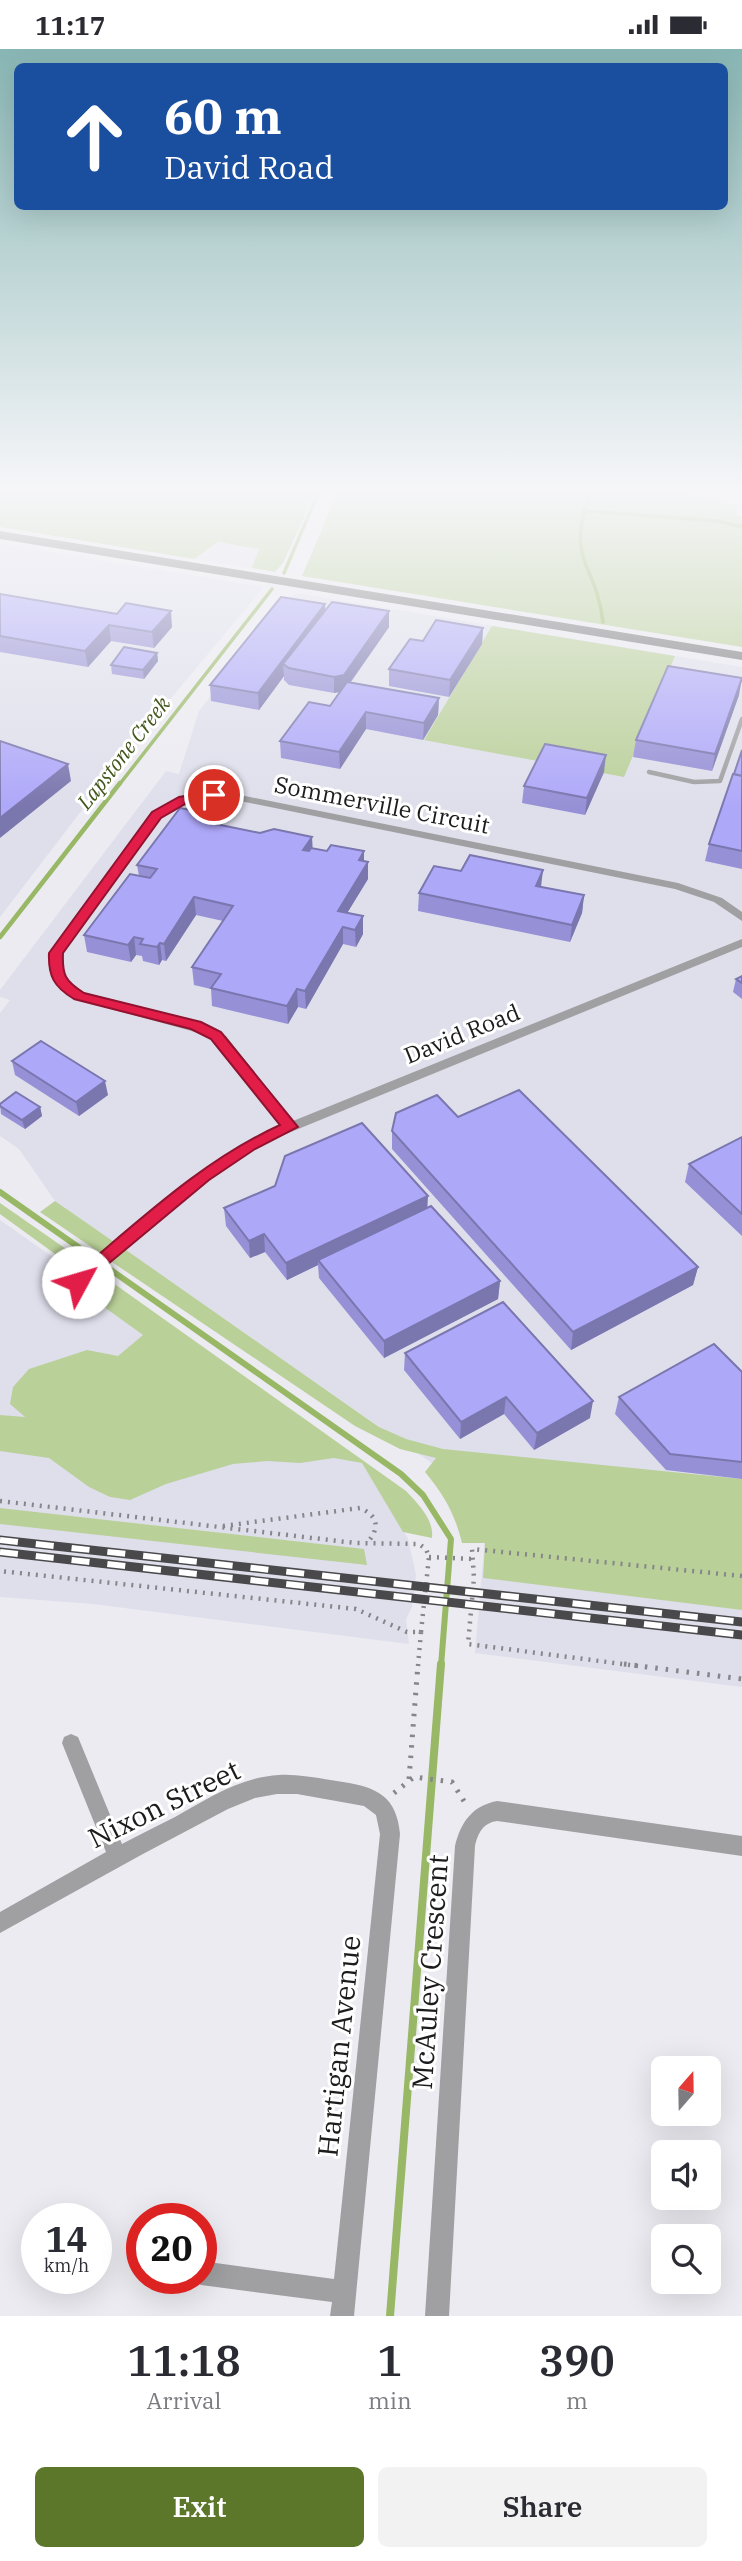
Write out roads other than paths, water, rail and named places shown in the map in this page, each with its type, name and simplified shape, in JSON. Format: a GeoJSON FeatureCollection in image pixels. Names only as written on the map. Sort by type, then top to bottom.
{"type":"FeatureCollection","features":[{"type":"Feature","properties":{"kind":"main road"},"geometry":{"type":"LineString","coordinates":[[379,597],[742,656]]}},
{"type":"Feature","properties":{"kind":"street","name":"Sommerville Circuit"},"geometry":{"type":"LineString","coordinates":[[290,1127],[216,1036],[196,1026],[79,996],[64,987],[55,973],[56,953],[156,815],[174,803],[214,795],[249,799],[678,886],[718,900],[742,917]]}},
{"type":"Feature","properties":{"kind":"street","name":"David Road"},"geometry":{"type":"LineString","coordinates":[[204,1176],[249,1146],[290,1127],[742,943]]}},
{"type":"Feature","properties":{"kind":"street"},"geometry":{"type":"LineString","coordinates":[[71,1743],[117,1856]]}},
{"type":"Feature","properties":{"kind":"street","name":"Nixon Street"},"geometry":{"type":"LineString","coordinates":[[0,1923],[117,1856],[233,1797],[267,1786],[299,1786],[374,1800]]}},
{"type":"Feature","properties":{"kind":"street","name":"Hartigan Avenue"},"geometry":{"type":"LineString","coordinates":[[342,2316],[390,1834],[388,1814],[374,1800]]}},
{"type":"Feature","properties":{"kind":"street","name":"McAuley Crescent"},"geometry":{"type":"LineString","coordinates":[[437,2316],[465,1846],[469,1831],[480,1817],[497,1811],[742,1846]]}},
{"type":"Feature","properties":{"kind":"street"},"geometry":{"type":"LineString","coordinates":[[217,2275],[344,2292]]}},
{"type":"Feature","properties":{"kind":"lane"},"geometry":{"type":"LineString","coordinates":[[649,772],[706,784],[720,781],[742,719]]}},
{"type":"Feature","properties":{"kind":"lane"},"geometry":{"type":"LineString","coordinates":[[78,1282],[204,1176]]}},
{"type":"Feature","properties":{"kind":"waterway","name":"Lapstone Creek"},"geometry":{"type":"LineString","coordinates":[[119,785],[266,597]]}},
{"type":"Feature","properties":{"kind":"waterway"},"geometry":{"type":"LineString","coordinates":[[597,597],[603,622]]}},
{"type":"Feature","properties":{"kind":"waterway","name":"Lapstone Creek"},"geometry":{"type":"LineString","coordinates":[[0,937],[120,783]]}},
{"type":"Feature","properties":{"kind":"waterway"},"geometry":{"type":"LineString","coordinates":[[0,1192],[401,1474],[423,1495],[451,1539],[441,1666]]}},
{"type":"Feature","properties":{"kind":"waterway"},"geometry":{"type":"LineString","coordinates":[[390,2316],[441,1664]]}},
{"type":"Feature","properties":{"kind":"railway"},"geometry":{"type":"LineString","coordinates":[[0,1540],[742,1622]]}},
{"type":"Feature","properties":{"kind":"railway"},"geometry":{"type":"LineString","coordinates":[[0,1552],[742,1635]]}}]}
